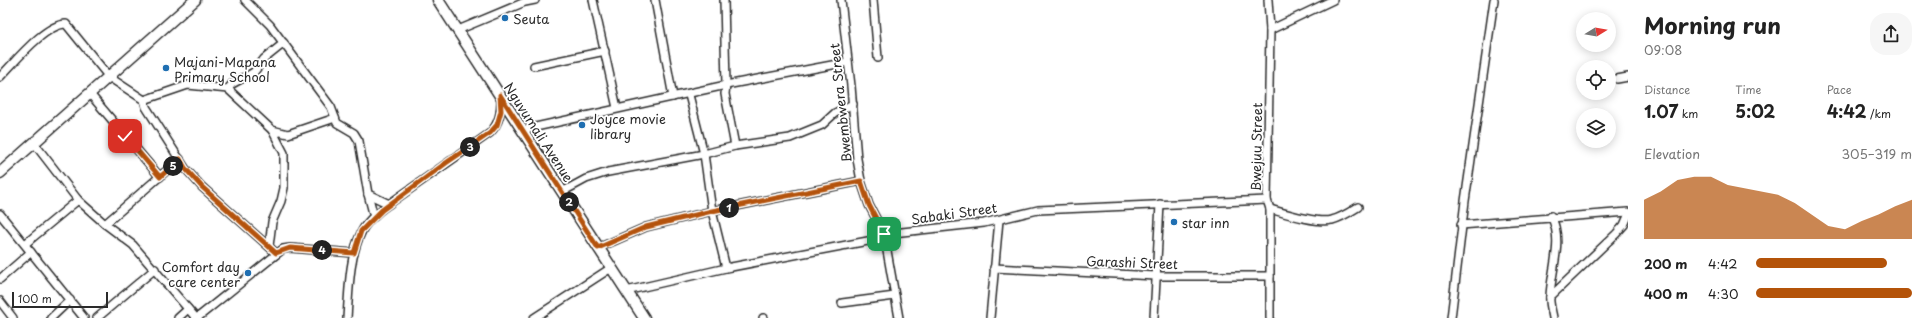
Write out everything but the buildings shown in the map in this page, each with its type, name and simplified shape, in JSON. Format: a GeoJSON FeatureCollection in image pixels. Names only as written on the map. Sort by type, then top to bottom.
{"type":"FeatureCollection","features":[{"type":"Feature","properties":{"kind":"street"},"geometry":{"type":"LineString","coordinates":[[0,173],[195,0]]}},
{"type":"Feature","properties":{"kind":"street"},"geometry":{"type":"LineString","coordinates":[[245,0],[270,25],[284,43],[331,107],[335,118],[342,127],[354,133],[359,141],[368,194],[374,217]]}},
{"type":"Feature","properties":{"kind":"street","name":"Nguvumali Avenue"},"geometry":{"type":"LineString","coordinates":[[438,0],[644,318]]}},
{"type":"Feature","properties":{"kind":"street"},"geometry":{"type":"LineString","coordinates":[[458,30],[525,1],[535,0]]}},
{"type":"Feature","properties":{"kind":"street"},"geometry":{"type":"LineString","coordinates":[[593,0],[617,108]]}},
{"type":"Feature","properties":{"kind":"street"},"geometry":{"type":"LineString","coordinates":[[655,0],[673,97]]}},
{"type":"Feature","properties":{"kind":"street"},"geometry":{"type":"LineString","coordinates":[[724,0],[726,86],[724,94],[735,146]]}},
{"type":"Feature","properties":{"kind":"street","name":"Bwembwera Street"},"geometry":{"type":"LineString","coordinates":[[841,0],[853,104],[857,159],[861,181],[869,205],[884,234],[899,318]]}},
{"type":"Feature","properties":{"kind":"street"},"geometry":{"type":"LineString","coordinates":[[872,0],[878,58]]}},
{"type":"Feature","properties":{"kind":"street","name":"Bwejuu Street"},"geometry":{"type":"LineString","coordinates":[[1268,0],[1270,30],[1267,200],[1270,209],[1270,318]]}},
{"type":"Feature","properties":{"kind":"street"},"geometry":{"type":"LineString","coordinates":[[1270,30],[1334,0]]}},
{"type":"Feature","properties":{"kind":"street"},"geometry":{"type":"LineString","coordinates":[[1451,318],[1461,225],[1494,0]]}},
{"type":"Feature","properties":{"kind":"street"},"geometry":{"type":"LineString","coordinates":[[0,77],[37,38],[61,24],[66,24],[109,77],[144,100],[146,107],[185,168],[202,187],[276,253]]}},
{"type":"Feature","properties":{"kind":"street"},"geometry":{"type":"LineString","coordinates":[[228,89],[232,84],[254,72],[264,59],[284,43]]}},
{"type":"Feature","properties":{"kind":"street"},"geometry":{"type":"LineString","coordinates":[[534,66],[604,51]]}},
{"type":"Feature","properties":{"kind":"street"},"geometry":{"type":"LineString","coordinates":[[522,130],[617,108],[689,95],[726,86],[848,62]]}},
{"type":"Feature","properties":{"kind":"street"},"geometry":{"type":"LineString","coordinates":[[1616,79],[1628,77]]}},
{"type":"Feature","properties":{"kind":"street"},"geometry":{"type":"LineString","coordinates":[[144,100],[188,85],[228,89],[272,130],[284,153],[284,188],[281,201],[272,222],[269,246]]}},
{"type":"Feature","properties":{"kind":"street"},"geometry":{"type":"LineString","coordinates":[[90,94],[160,177]]}},
{"type":"Feature","properties":{"kind":"street"},"geometry":{"type":"LineString","coordinates":[[346,318],[354,253],[361,231],[389,204],[490,133],[497,125],[501,111],[500,95]]}},
{"type":"Feature","properties":{"kind":"street"},"geometry":{"type":"LineString","coordinates":[[689,95],[704,154],[712,211],[726,268]]}},
{"type":"Feature","properties":{"kind":"street"},"geometry":{"type":"LineString","coordinates":[[562,192],[586,179],[608,172],[704,154],[735,146],[790,138],[822,125],[833,114],[853,104]]}},
{"type":"Feature","properties":{"kind":"street"},"geometry":{"type":"LineString","coordinates":[[272,130],[288,134],[335,118]]}},
{"type":"Feature","properties":{"kind":"street"},"geometry":{"type":"LineString","coordinates":[[34,143],[78,200],[105,224],[133,245],[197,318],[276,253],[290,248],[354,253]]}},
{"type":"Feature","properties":{"kind":"street"},"geometry":{"type":"LineString","coordinates":[[105,224],[180,159]]}},
{"type":"Feature","properties":{"kind":"street"},"geometry":{"type":"LineString","coordinates":[[598,248],[646,227],[712,211],[861,181]]}},
{"type":"Feature","properties":{"kind":"street"},"geometry":{"type":"LineString","coordinates":[[368,194],[389,204]]}},
{"type":"Feature","properties":{"kind":"street"},"geometry":{"type":"LineString","coordinates":[[25,244],[78,200]]}},
{"type":"Feature","properties":{"kind":"street","name":"Sabaki Street"},"geometry":{"type":"LineString","coordinates":[[626,291],[726,268],[873,240],[884,234],[984,223],[1038,210],[1267,200]]}},
{"type":"Feature","properties":{"kind":"street"},"geometry":{"type":"LineString","coordinates":[[1154,318],[1160,204]]}},
{"type":"Feature","properties":{"kind":"street"},"geometry":{"type":"LineString","coordinates":[[1270,209],[1294,216],[1327,221],[1333,220],[1358,207]]}},
{"type":"Feature","properties":{"kind":"street"},"geometry":{"type":"LineString","coordinates":[[1461,225],[1551,216],[1628,212]]}},
{"type":"Feature","properties":{"kind":"street"},"geometry":{"type":"LineString","coordinates":[[1,215],[84,318]]}},
{"type":"Feature","properties":{"kind":"street"},"geometry":{"type":"LineString","coordinates":[[1551,216],[1555,224],[1556,236],[1550,297],[1553,318]]}},
{"type":"Feature","properties":{"kind":"street"},"geometry":{"type":"LineString","coordinates":[[1550,297],[1616,234],[1624,225],[1628,216]]}},
{"type":"Feature","properties":{"kind":"street"},"geometry":{"type":"LineString","coordinates":[[990,318],[999,220]]}},
{"type":"Feature","properties":{"kind":"street"},"geometry":{"type":"LineString","coordinates":[[0,279],[31,252]]}},
{"type":"Feature","properties":{"kind":"street"},"geometry":{"type":"LineString","coordinates":[[534,318],[611,268]]}},
{"type":"Feature","properties":{"kind":"street","name":"Garashi Street"},"geometry":{"type":"LineString","coordinates":[[994,268],[1156,276],[1270,276]]}},
{"type":"Feature","properties":{"kind":"street"},"geometry":{"type":"LineString","coordinates":[[97,318],[155,269]]}},
{"type":"Feature","properties":{"kind":"street"},"geometry":{"type":"LineString","coordinates":[[842,302],[895,296]]}},
{"type":"Feature","properties":{"kind":"street"},"geometry":{"type":"LineString","coordinates":[[51,318],[70,300]]}},
{"type":"Feature","properties":{"kind":"street"},"geometry":{"type":"LineString","coordinates":[[0,301],[13,318]]}},
{"type":"Feature","properties":{"kind":"street"},"geometry":{"type":"LineString","coordinates":[[178,318],[188,309]]}},
{"type":"Feature","properties":{"kind":"place","name":"Seuta"},"geometry":{"type":"Point","coordinates":[505,18]}},
{"type":"Feature","properties":{"kind":"place","name":"Majani-Mapana Primary School"},"geometry":{"type":"Point","coordinates":[166,68]}},
{"type":"Feature","properties":{"kind":"place","name":"Joyce movie library"},"geometry":{"type":"Point","coordinates":[582,125]}},
{"type":"Feature","properties":{"kind":"place","name":"star inn"},"geometry":{"type":"Point","coordinates":[1174,222]}},
{"type":"Feature","properties":{"kind":"place","name":"Comfort day care center"},"geometry":{"type":"Point","coordinates":[248,273]}},
{"type":"Feature","properties":{"kind":"route"},"geometry":{"type":"LineString","coordinates":[[125,136],[160,177],[180,159],[185,168],[202,187],[276,253],[283,249],[290,248],[354,253],[361,231],[374,217],[389,204],[490,133],[497,125],[501,111],[500,95],[598,248],[646,227],[712,211],[861,181],[869,205],[884,234]]}}]}
